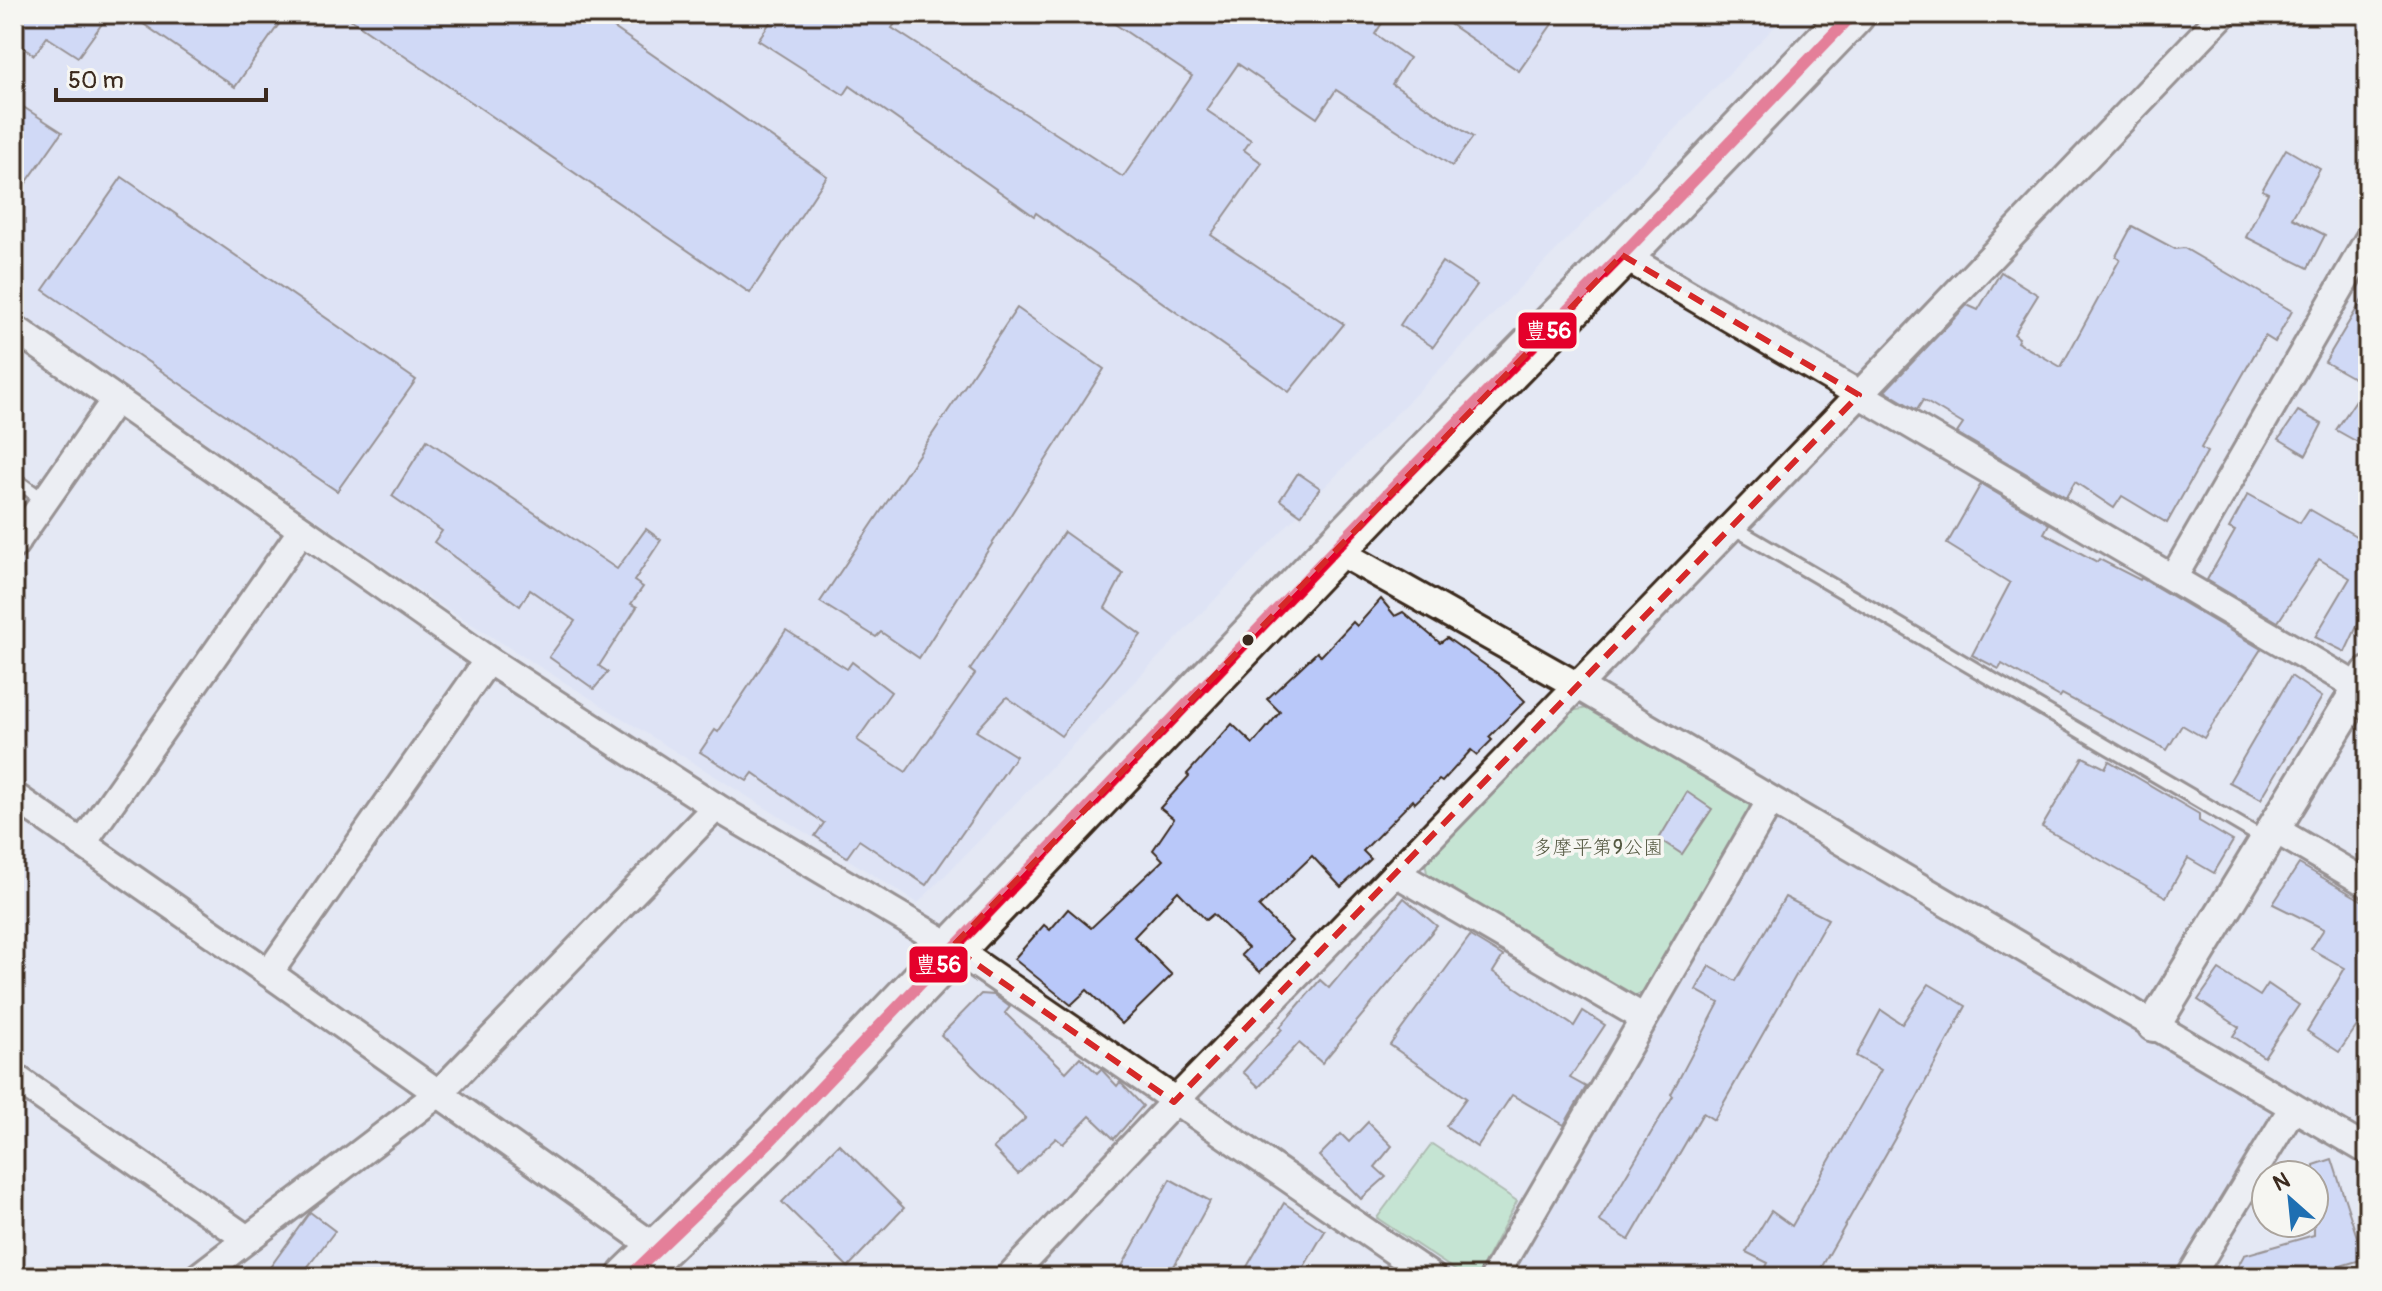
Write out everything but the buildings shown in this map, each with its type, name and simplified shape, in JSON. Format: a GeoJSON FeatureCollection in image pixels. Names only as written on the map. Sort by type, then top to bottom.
{"type":"FeatureCollection","features":[{"type":"Feature","properties":{"kind":"highway"},"geometry":{"type":"LineString","coordinates":[[644,1268],[769,1142],[952,947],[1853,14]]}},
{"type":"Feature","properties":{"kind":"street"},"geometry":{"type":"LineString","coordinates":[[1009,1277],[2223,14]]}},
{"type":"Feature","properties":{"kind":"street"},"geometry":{"type":"LineString","coordinates":[[2173,578],[2368,240]]}},
{"type":"Feature","properties":{"kind":"street"},"geometry":{"type":"LineString","coordinates":[[1622,255],[2173,578],[2365,685],[2154,1025]]}},
{"type":"Feature","properties":{"kind":"street"},"geometry":{"type":"LineString","coordinates":[[14,328],[488,660],[716,807],[952,947],[1432,1277]]}},
{"type":"Feature","properties":{"kind":"street"},"geometry":{"type":"LineString","coordinates":[[14,545],[115,400]]}},
{"type":"Feature","properties":{"kind":"street"},"geometry":{"type":"LineString","coordinates":[[82,844],[302,530]]}},
{"type":"Feature","properties":{"kind":"street"},"geometry":{"type":"LineString","coordinates":[[1336,550],[1576,685],[2368,1151]]}},
{"type":"Feature","properties":{"kind":"street"},"geometry":{"type":"LineString","coordinates":[[269,973],[488,660]]}},
{"type":"Feature","properties":{"kind":"street"},"geometry":{"type":"LineString","coordinates":[[14,796],[439,1093],[644,1268]]}},
{"type":"Feature","properties":{"kind":"street"},"geometry":{"type":"LineString","coordinates":[[1494,1277],[1771,800]]}},
{"type":"Feature","properties":{"kind":"street"},"geometry":{"type":"LineString","coordinates":[[198,1277],[439,1093],[716,807]]}},
{"type":"Feature","properties":{"kind":"street"},"geometry":{"type":"LineString","coordinates":[[2270,834],[2368,884]]}},
{"type":"Feature","properties":{"kind":"street"},"geometry":{"type":"LineString","coordinates":[[1396,873],[1644,1018]]}},
{"type":"Feature","properties":{"kind":"street"},"geometry":{"type":"LineString","coordinates":[[14,1077],[247,1239]]}},
{"type":"Feature","properties":{"kind":"street"},"geometry":{"type":"LineString","coordinates":[[2190,1277],[2293,1107]]}},
{"type":"Feature","properties":{"kind":"lane"},"geometry":{"type":"LineString","coordinates":[[14,479],[45,501]]}},
{"type":"Feature","properties":{"kind":"lane"},"geometry":{"type":"LineString","coordinates":[[1731,526],[2270,834]]}},
{"type":"Feature","properties":{"kind":"highlighted area"},"geometry":{"type":"Polygon","coordinates":[[[1622,255],[1859,395],[1174,1102],[952,947],[1622,255]]]}},
{"type":"Feature","properties":{"kind":"shaded area"},"geometry":{"type":"Polygon","coordinates":[[[14,14],[1787,14],[918,903],[433,600],[14,309],[14,14]]]}},
{"type":"Feature","properties":{"kind":"shaded area"},"geometry":{"type":"Polygon","coordinates":[[[1771,800],[2293,1107],[2261,1159],[2250,1159],[2250,1178],[2190,1277],[1494,1277],[1771,800]]]}},
{"type":"Feature","properties":{"kind":"green space","name":"多摩平第9公園"},"geometry":{"type":"Polygon","coordinates":[[[1588,708],[1749,804],[1749,818],[1648,991],[1628,998],[1427,873],[1425,862],[1571,711],[1588,708]]]}},
{"type":"Feature","properties":{"kind":"green space"},"geometry":{"type":"Polygon","coordinates":[[[1432,1144],[1517,1201],[1477,1277],[1465,1277],[1377,1218],[1432,1144]]]}},
{"type":"Feature","properties":{"kind":"transit line","name":"豊56"},"geometry":{"type":"LineString","coordinates":[[629,1277],[769,1142],[1398,483],[1853,14]]}}]}
